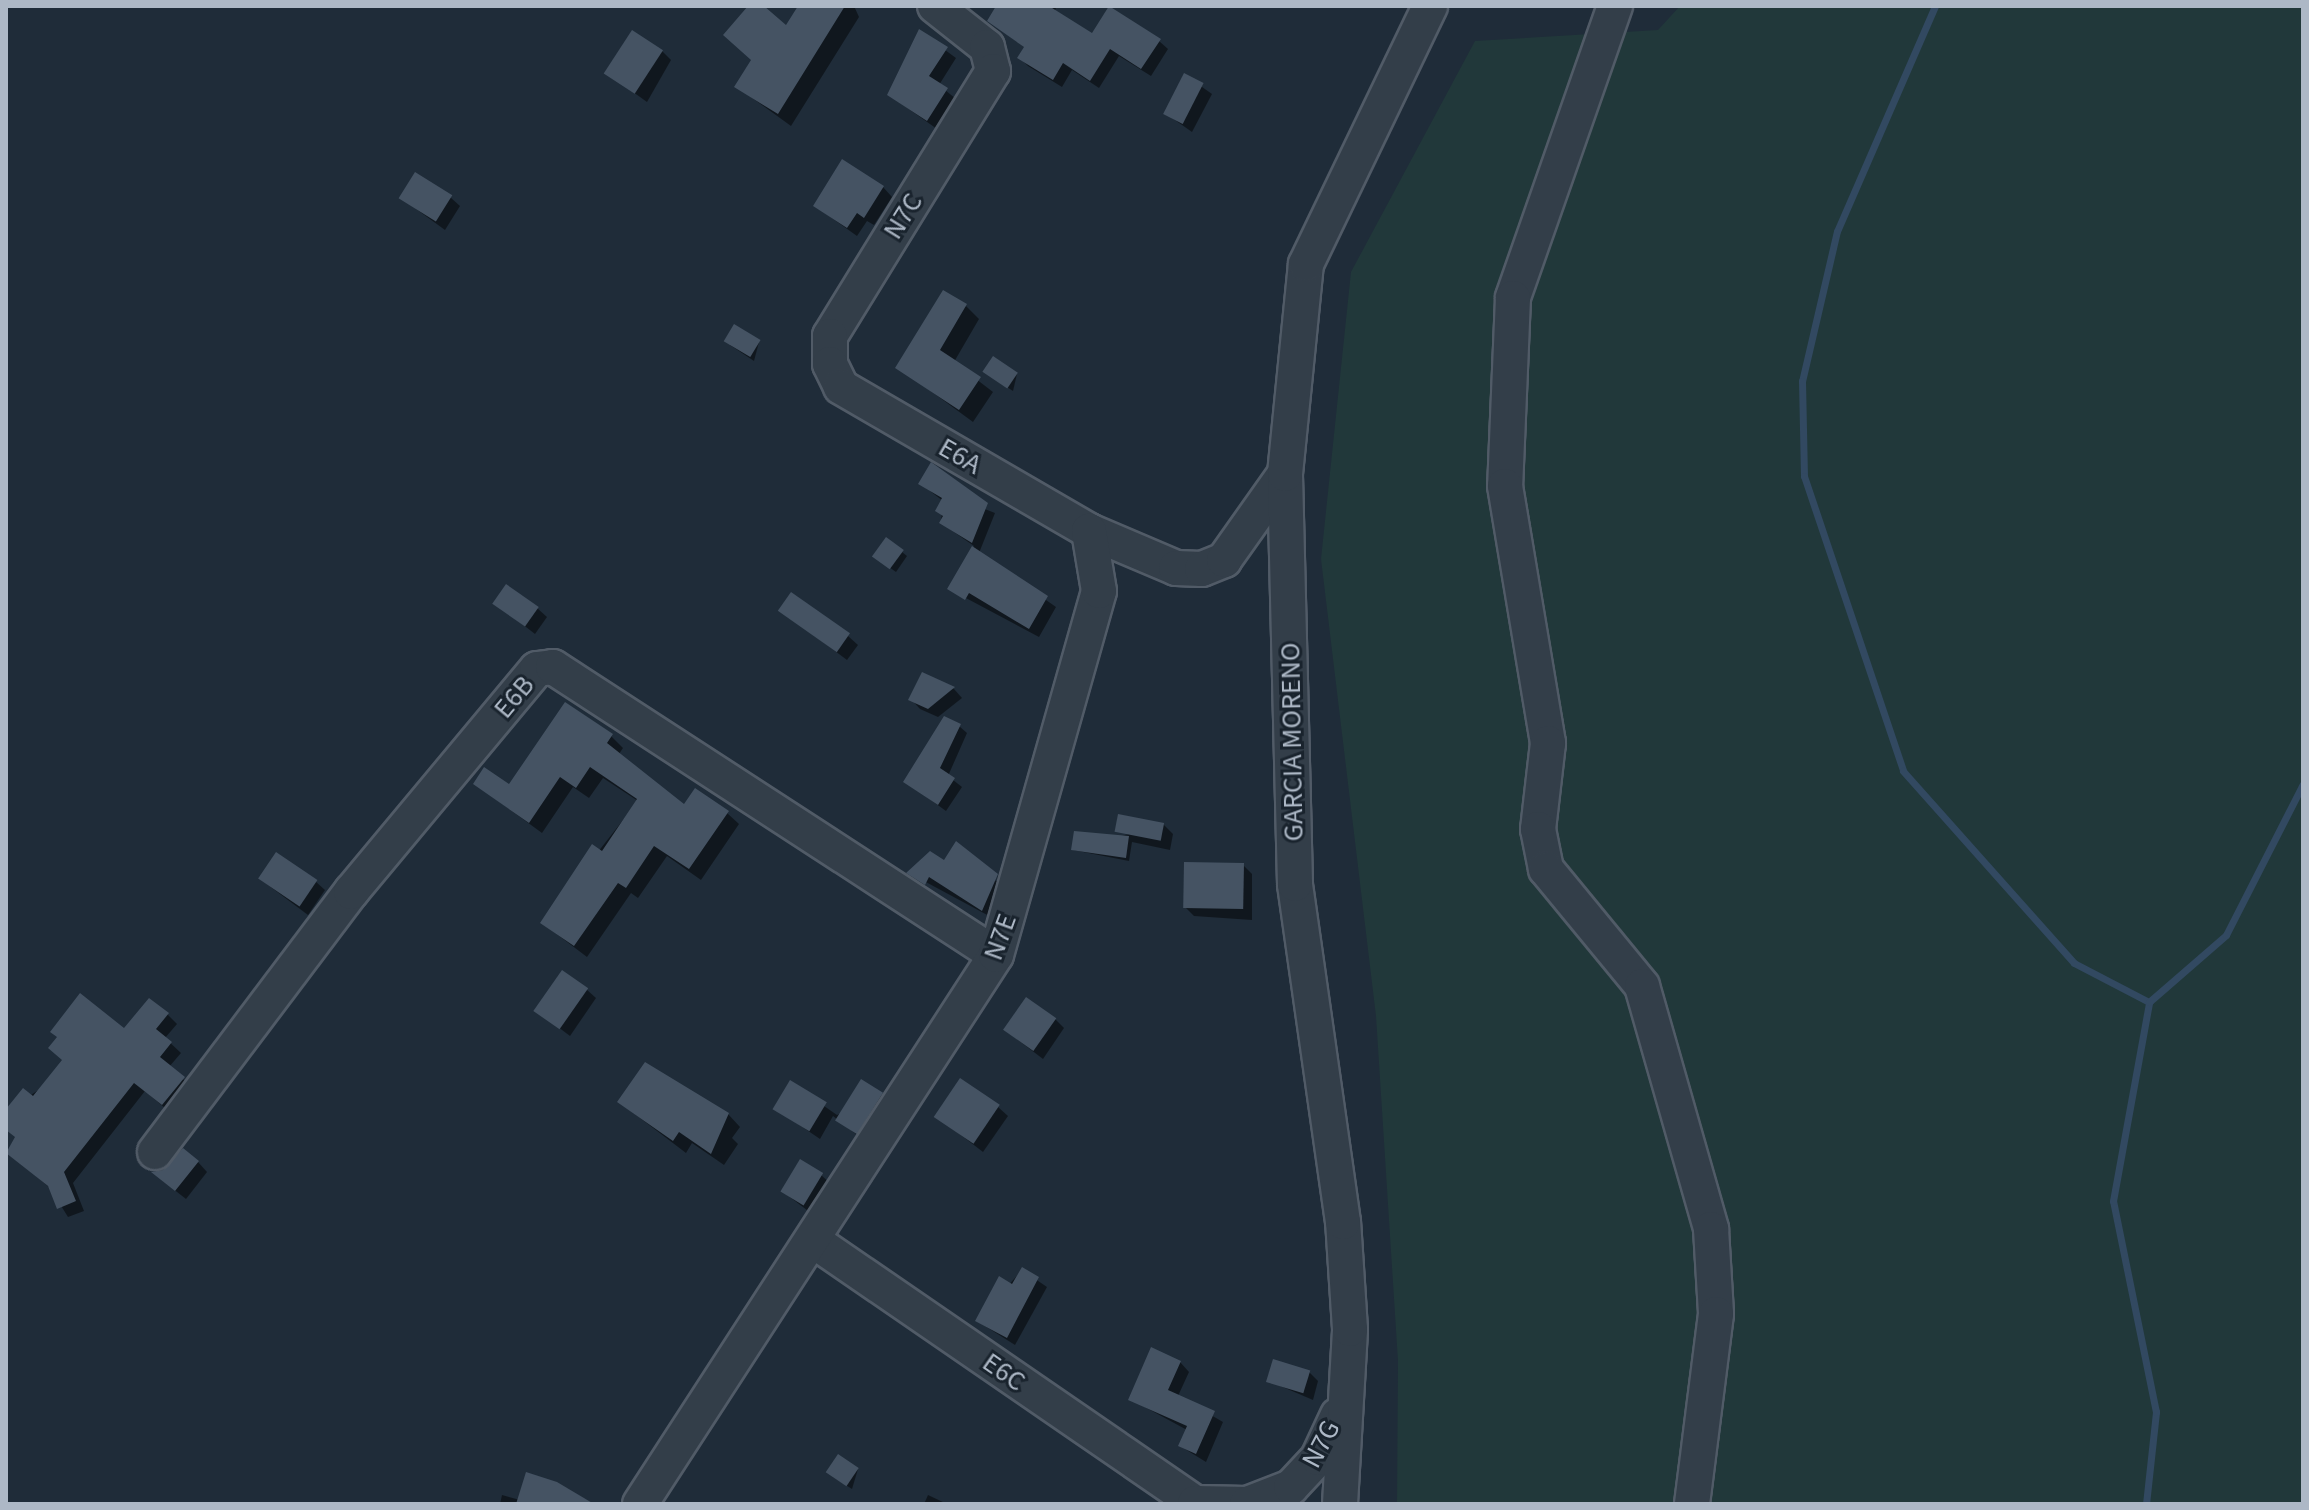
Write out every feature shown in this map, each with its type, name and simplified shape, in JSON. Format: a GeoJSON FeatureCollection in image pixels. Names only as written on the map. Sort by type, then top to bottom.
{"type":"FeatureCollection","features":[{"type":"Feature","properties":{"kind":"street","name":"N7C"},"geometry":{"type":"LineString","coordinates":[[834,378],[828,351],[840,315],[993,71],[993,59],[965,26],[935,6]]}},
{"type":"Feature","properties":{"kind":"street","name":"GARCIA MORENO"},"geometry":{"type":"LineString","coordinates":[[1340,1504],[1346,1391],[1343,1222],[1295,884],[1285,474],[1306,264],[1430,6]]}},
{"type":"Feature","properties":{"kind":"street"},"geometry":{"type":"LineString","coordinates":[[1615,6],[1513,298],[1505,486],[1548,743],[1538,829],[1546,869],[1642,986],[1711,1229],[1716,1314],[1692,1504]]}},
{"type":"Feature","properties":{"kind":"street","name":"E6A"},"geometry":{"type":"LineString","coordinates":[[834,378],[1089,531]]}},
{"type":"Feature","properties":{"kind":"street"},"geometry":{"type":"LineString","coordinates":[[1089,531],[1176,568],[1202,569],[1224,560],[1285,474]]}},
{"type":"Feature","properties":{"kind":"street","name":"N7E"},"geometry":{"type":"LineString","coordinates":[[640,1504],[814,1241],[996,955],[1099,591],[1089,531]]}},
{"type":"Feature","properties":{"kind":"street","name":"E6B"},"geometry":{"type":"LineString","coordinates":[[155,1152],[351,892],[537,669],[553,667],[996,955]]}},
{"type":"Feature","properties":{"kind":"street","name":"E6C"},"geometry":{"type":"LineString","coordinates":[[814,1241],[1195,1503]]}},
{"type":"Feature","properties":{"kind":"street","name":"N7G"},"geometry":{"type":"LineString","coordinates":[[1195,1503],[1247,1504],[1291,1487],[1329,1439],[1346,1391]]}},
{"type":"Feature","properties":{"kind":"green space"},"geometry":{"type":"Polygon","coordinates":[[[1680,6],[2303,6],[2303,1504],[1397,1504],[1398,1361],[1376,1016],[1321,559],[1351,272],[1475,41],[1658,30],[1680,6]]]}},
{"type":"Feature","properties":{"kind":"building"},"geometry":{"type":"Polygon","coordinates":[[[748,6],[764,6],[786,25],[798,6],[845,6],[778,114],[734,87],[751,60],[723,35],[748,6]]]}},
{"type":"Feature","properties":{"kind":"building"},"geometry":{"type":"Polygon","coordinates":[[[996,6],[1049,6],[1092,33],[1109,6],[1161,39],[1141,69],[1110,49],[1090,81],[1063,63],[1053,80],[1017,58],[1024,47],[987,21],[996,6]]]}},
{"type":"Feature","properties":{"kind":"building"},"geometry":{"type":"Polygon","coordinates":[[[919,29],[948,47],[929,76],[948,88],[927,121],[887,95],[919,29]]]}},
{"type":"Feature","properties":{"kind":"building"},"geometry":{"type":"Polygon","coordinates":[[[632,30],[663,50],[635,94],[604,74],[632,30]]]}},
{"type":"Feature","properties":{"kind":"building"},"geometry":{"type":"Polygon","coordinates":[[[1184,73],[1204,83],[1183,124],[1163,114],[1184,73]]]}},
{"type":"Feature","properties":{"kind":"building"},"geometry":{"type":"Polygon","coordinates":[[[842,159],[884,186],[864,218],[857,213],[847,228],[813,206],[842,159]]]}},
{"type":"Feature","properties":{"kind":"building"},"geometry":{"type":"Polygon","coordinates":[[[415,172],[452,195],[436,222],[399,198],[415,172]]]}},
{"type":"Feature","properties":{"kind":"building"},"geometry":{"type":"Polygon","coordinates":[[[943,290],[967,304],[940,350],[981,377],[959,410],[895,368],[943,290]]]}},
{"type":"Feature","properties":{"kind":"building"},"geometry":{"type":"Polygon","coordinates":[[[734,324],[761,340],[750,357],[724,341],[734,324]]]}},
{"type":"Feature","properties":{"kind":"building"},"geometry":{"type":"Polygon","coordinates":[[[993,356],[1018,373],[1007,389],[982,372],[993,356]]]}},
{"type":"Feature","properties":{"kind":"building"},"geometry":{"type":"Polygon","coordinates":[[[931,462],[988,503],[972,543],[939,523],[943,516],[935,511],[942,498],[918,484],[931,462]]]}},
{"type":"Feature","properties":{"kind":"building"},"geometry":{"type":"Polygon","coordinates":[[[886,537],[904,550],[890,569],[872,556],[886,537]]]}},
{"type":"Feature","properties":{"kind":"building"},"geometry":{"type":"Polygon","coordinates":[[[972,546],[1048,596],[1029,629],[969,593],[965,600],[947,589],[972,546]]]}},
{"type":"Feature","properties":{"kind":"building"},"geometry":{"type":"Polygon","coordinates":[[[506,584],[539,607],[525,627],[492,604],[506,584]]]}},
{"type":"Feature","properties":{"kind":"building"},"geometry":{"type":"Polygon","coordinates":[[[791,592],[850,633],[837,652],[778,611],[791,592]]]}},
{"type":"Feature","properties":{"kind":"building"},"geometry":{"type":"Polygon","coordinates":[[[922,672],[955,687],[928,709],[908,700],[922,672]]]}},
{"type":"Feature","properties":{"kind":"building"},"geometry":{"type":"Polygon","coordinates":[[[565,702],[613,734],[607,743],[684,804],[695,788],[729,811],[689,869],[654,846],[626,888],[618,883],[574,946],[540,923],[592,844],[602,851],[637,799],[590,767],[576,788],[560,777],[529,823],[473,784],[484,767],[509,784],[565,702]]]}},
{"type":"Feature","properties":{"kind":"building"},"geometry":{"type":"Polygon","coordinates":[[[944,716],[961,724],[940,768],[955,778],[938,805],[903,782],[944,716]]]}},
{"type":"Feature","properties":{"kind":"building"},"geometry":{"type":"Polygon","coordinates":[[[1118,814],[1164,823],[1161,841],[1115,832],[1118,814]]]}},
{"type":"Feature","properties":{"kind":"building"},"geometry":{"type":"Polygon","coordinates":[[[1074,831],[1129,836],[1126,858],[1071,850],[1074,831]]]}},
{"type":"Feature","properties":{"kind":"building"},"geometry":{"type":"Polygon","coordinates":[[[956,841],[998,874],[982,911],[929,877],[925,885],[906,873],[930,851],[944,860],[956,841]]]}},
{"type":"Feature","properties":{"kind":"building"},"geometry":{"type":"Polygon","coordinates":[[[276,852],[317,880],[300,906],[258,879],[276,852]]]}},
{"type":"Feature","properties":{"kind":"building"},"geometry":{"type":"Polygon","coordinates":[[[1184,862],[1244,863],[1243,909],[1183,908],[1184,862]]]}},
{"type":"Feature","properties":{"kind":"building"},"geometry":{"type":"Polygon","coordinates":[[[562,970],[588,988],[560,1029],[533,1011],[562,970]]]}},
{"type":"Feature","properties":{"kind":"building"},"geometry":{"type":"Polygon","coordinates":[[[80,993],[124,1028],[149,998],[169,1013],[156,1029],[172,1042],[160,1057],[185,1077],[162,1105],[134,1083],[64,1172],[76,1201],[57,1209],[48,1186],[6,1153],[15,1137],[6,1130],[6,1109],[23,1088],[33,1096],[62,1060],[48,1048],[57,1037],[50,1032],[80,993]]]}},
{"type":"Feature","properties":{"kind":"building"},"geometry":{"type":"Polygon","coordinates":[[[1026,997],[1056,1018],[1033,1051],[1003,1030],[1026,997]]]}},
{"type":"Feature","properties":{"kind":"building"},"geometry":{"type":"Polygon","coordinates":[[[645,1062],[729,1113],[711,1154],[679,1132],[673,1141],[617,1102],[645,1062]]]}},
{"type":"Feature","properties":{"kind":"building"},"geometry":{"type":"Polygon","coordinates":[[[960,1078],[1000,1105],[974,1144],[934,1117],[960,1078]]]}},
{"type":"Feature","properties":{"kind":"building"},"geometry":{"type":"Polygon","coordinates":[[[861,1079],[883,1093],[857,1134],[835,1121],[861,1079]]]}},
{"type":"Feature","properties":{"kind":"building"},"geometry":{"type":"Polygon","coordinates":[[[790,1080],[827,1102],[809,1131],[772,1109],[790,1080]]]}},
{"type":"Feature","properties":{"kind":"building"},"geometry":{"type":"Polygon","coordinates":[[[183,1148],[199,1161],[175,1191],[151,1172],[163,1170],[183,1148]]]}},
{"type":"Feature","properties":{"kind":"building"},"geometry":{"type":"Polygon","coordinates":[[[800,1159],[823,1173],[804,1205],[780,1192],[800,1159]]]}},
{"type":"Feature","properties":{"kind":"building"},"geometry":{"type":"Polygon","coordinates":[[[1022,1267],[1039,1277],[1007,1338],[975,1321],[999,1276],[1012,1284],[1022,1267]]]}},
{"type":"Feature","properties":{"kind":"building"},"geometry":{"type":"Polygon","coordinates":[[[1151,1347],[1181,1361],[1168,1390],[1215,1411],[1196,1454],[1178,1446],[1187,1426],[1128,1400],[1151,1347]]]}},
{"type":"Feature","properties":{"kind":"building"},"geometry":{"type":"Polygon","coordinates":[[[1273,1359],[1310,1370],[1303,1393],[1266,1382],[1273,1359]]]}},
{"type":"Feature","properties":{"kind":"building"},"geometry":{"type":"Polygon","coordinates":[[[838,1454],[859,1468],[846,1486],[826,1472],[838,1454]]]}},
{"type":"Feature","properties":{"kind":"building"},"geometry":{"type":"Polygon","coordinates":[[[526,1472],[557,1482],[594,1504],[516,1504],[526,1472]]]}},
{"type":"Feature","properties":{"kind":"waterway"},"geometry":{"type":"LineString","coordinates":[[1935,6],[1837,231],[1802,381],[1804,476],[1903,771],[2074,963],[2149,1002]]}},
{"type":"Feature","properties":{"kind":"waterway"},"geometry":{"type":"LineString","coordinates":[[2146,1504],[2156,1412],[2113,1201],[2149,1002],[2226,935],[2303,784]]}}]}
